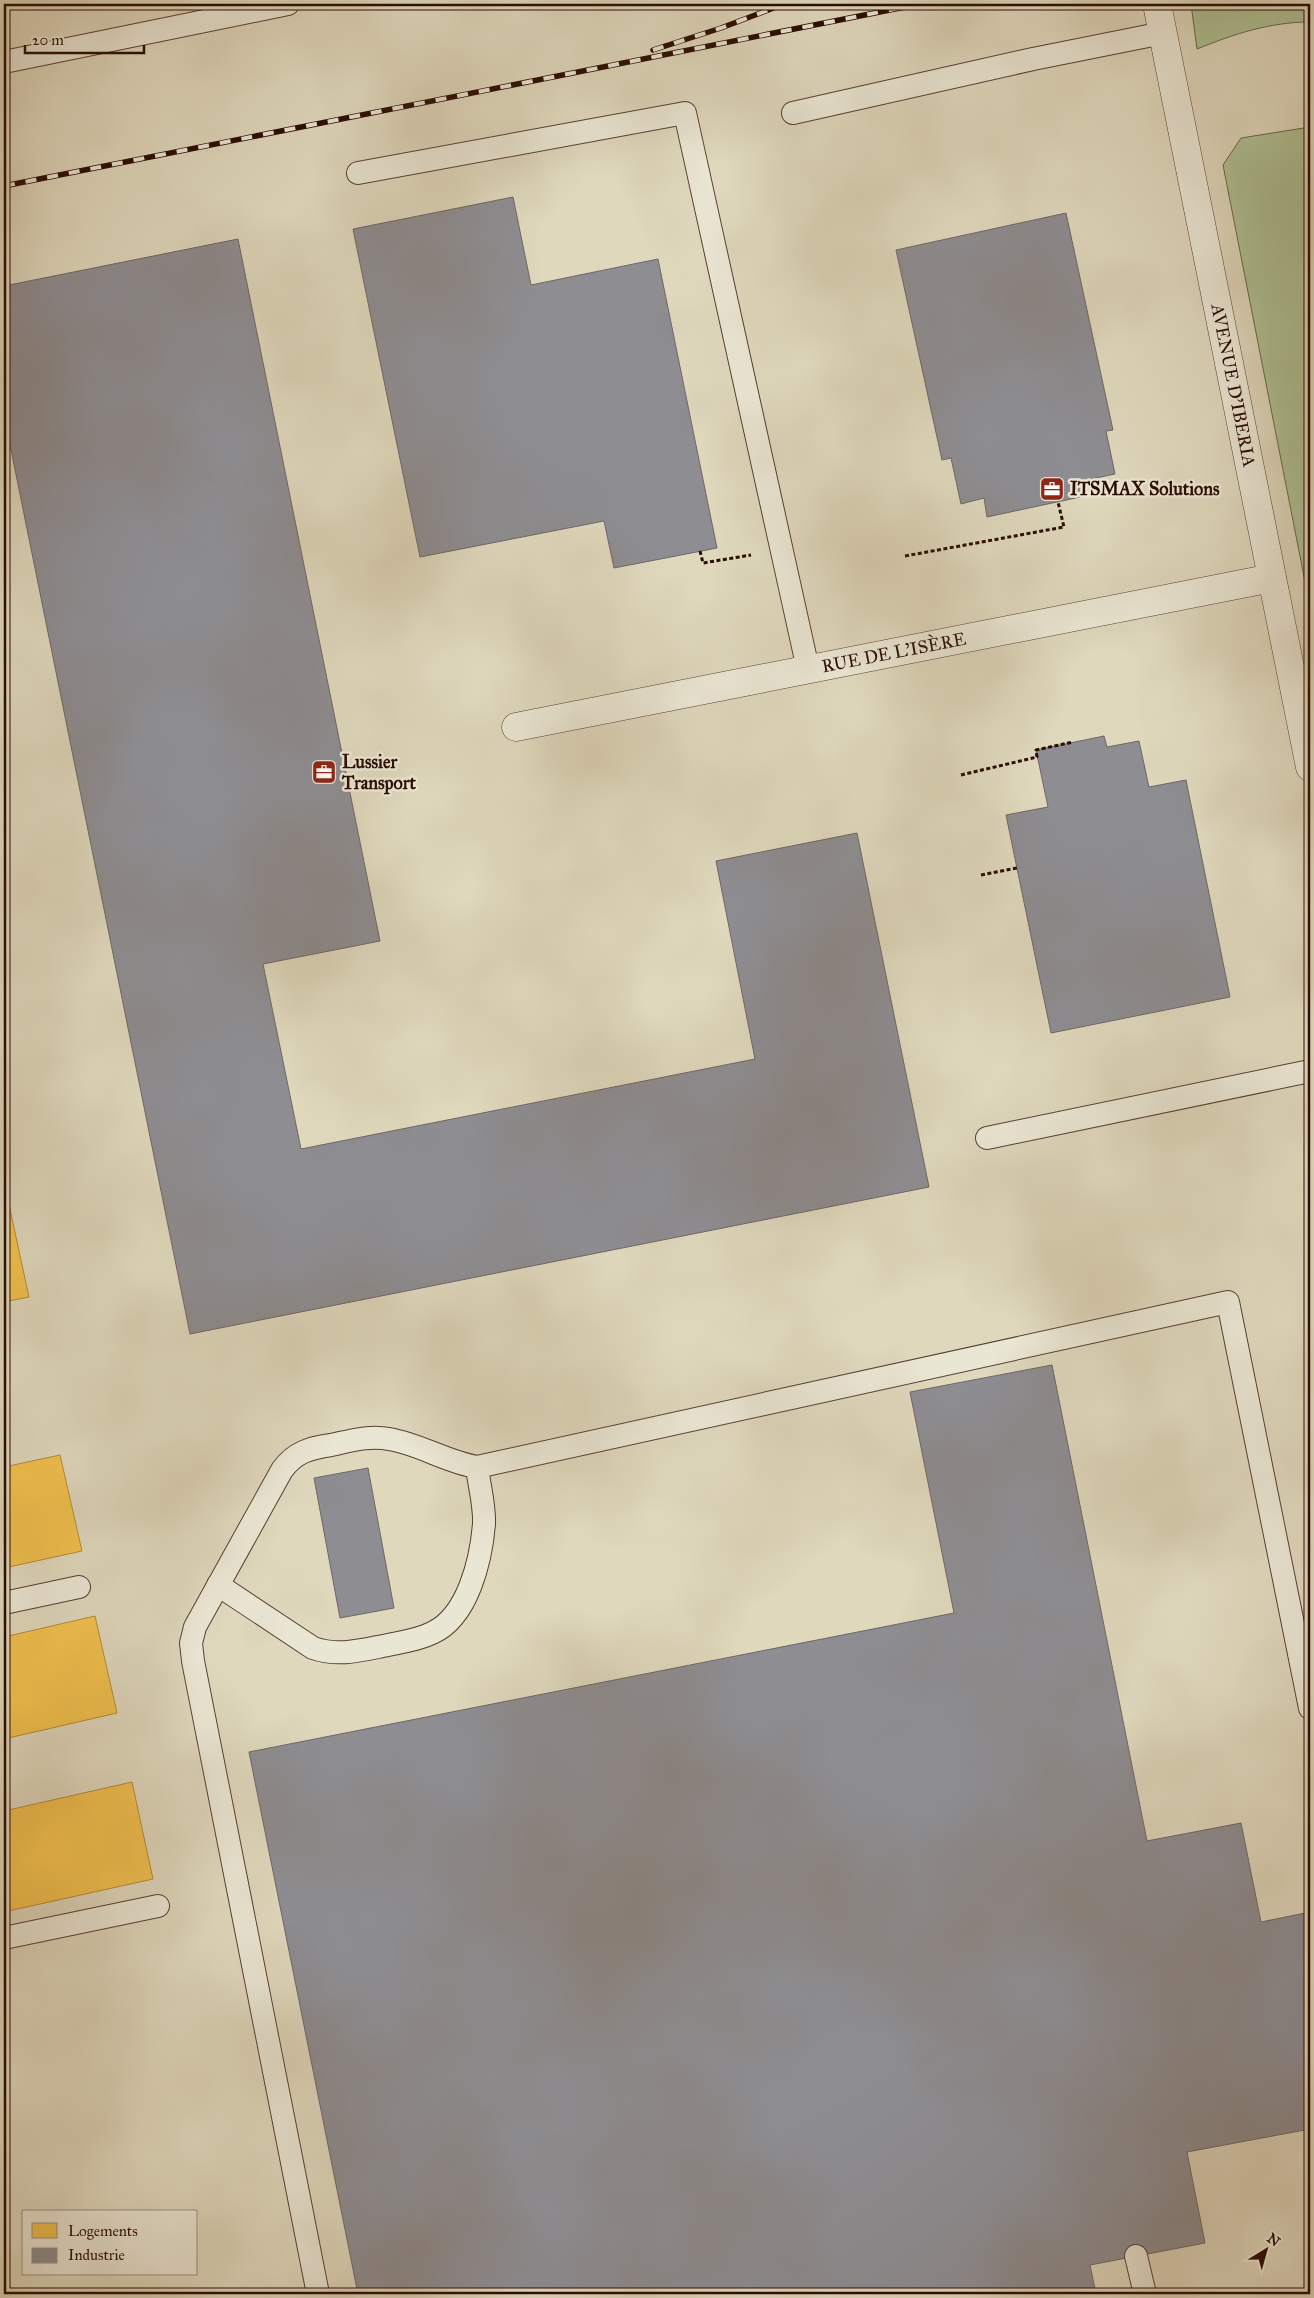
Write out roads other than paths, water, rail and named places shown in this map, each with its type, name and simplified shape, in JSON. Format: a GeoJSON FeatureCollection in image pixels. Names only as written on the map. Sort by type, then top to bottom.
{"type":"FeatureCollection","features":[{"type":"Feature","properties":{"kind":"street","name":"AVENUE D'IBERIA"},"geometry":{"type":"LineString","coordinates":[[1157,4],[1310,768]]}},
{"type":"Feature","properties":{"kind":"street","name":"RUE DE L'ISÈRE"},"geometry":{"type":"LineString","coordinates":[[516,727],[1272,578]]}},
{"type":"Feature","properties":{"kind":"lane"},"geometry":{"type":"LineString","coordinates":[[4,62],[288,4]]}},
{"type":"Feature","properties":{"kind":"lane"},"geometry":{"type":"LineString","coordinates":[[793,113],[1043,57],[1163,33]]}},
{"type":"Feature","properties":{"kind":"lane"},"geometry":{"type":"LineString","coordinates":[[358,173],[685,113],[808,669]]}},
{"type":"Feature","properties":{"kind":"lane"},"geometry":{"type":"LineString","coordinates":[[988,1138],[1310,1071]]}},
{"type":"Feature","properties":{"kind":"lane"},"geometry":{"type":"LineString","coordinates":[[318,2294],[193,1662],[191,1643],[195,1627],[282,1470],[290,1460],[301,1452],[371,1438],[388,1438],[413,1444],[459,1464],[477,1467],[1228,1302],[1310,1708]]}},
{"type":"Feature","properties":{"kind":"lane"},"geometry":{"type":"LineString","coordinates":[[218,1585],[313,1648],[327,1653],[350,1653],[433,1633],[450,1621],[463,1605],[478,1562],[484,1523],[477,1467]]}},
{"type":"Feature","properties":{"kind":"lane"},"geometry":{"type":"LineString","coordinates":[[4,1604],[79,1587]]}},
{"type":"Feature","properties":{"kind":"lane"},"geometry":{"type":"LineString","coordinates":[[4,1938],[158,1906]]}},
{"type":"Feature","properties":{"kind":"lane"},"geometry":{"type":"LineString","coordinates":[[1136,2256],[1145,2294]]}},
{"type":"Feature","properties":{"kind":"railway"},"geometry":{"type":"LineString","coordinates":[[653,50],[721,28],[784,4]]}},
{"type":"Feature","properties":{"kind":"railway"},"geometry":{"type":"LineString","coordinates":[[4,186],[920,4]]}},
{"type":"Feature","properties":{"kind":"place","name":"ITSMAX Solutions"},"geometry":{"type":"Point","coordinates":[1052,489]}},
{"type":"Feature","properties":{"kind":"place","name":"Lussier Transport"},"geometry":{"type":"Point","coordinates":[324,772]}}]}
